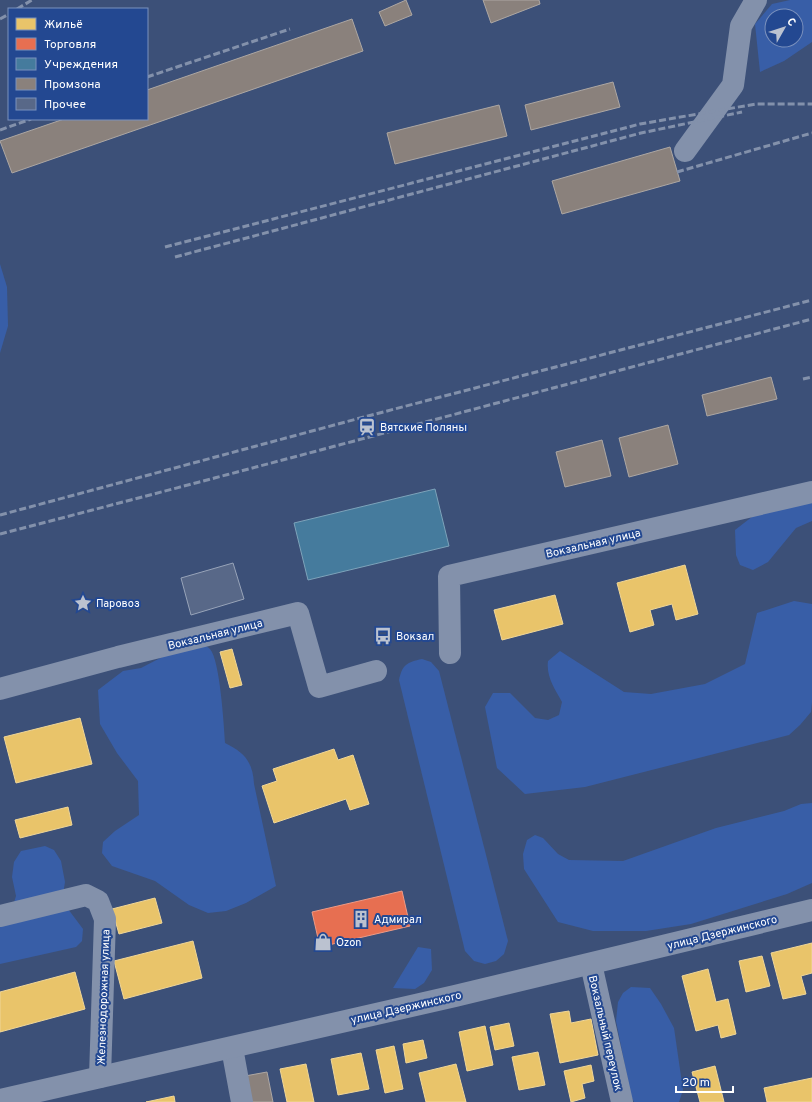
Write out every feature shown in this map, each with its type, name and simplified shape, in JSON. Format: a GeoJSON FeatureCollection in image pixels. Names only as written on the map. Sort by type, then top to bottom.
{"type":"FeatureCollection","features":[{"type":"Feature","properties":{"kind":"street"},"geometry":{"type":"LineString","coordinates":[[685,150],[733,85],[741,26],[756,0]]}},
{"type":"Feature","properties":{"kind":"street","name":"Вокзальная улица"},"geometry":{"type":"LineString","coordinates":[[450,653],[449,576],[812,492]]}},
{"type":"Feature","properties":{"kind":"street","name":"Вокзальная улица"},"geometry":{"type":"LineString","coordinates":[[0,689],[298,613],[319,687],[376,671]]}},
{"type":"Feature","properties":{"kind":"street","name":"Железнодорожная улица"},"geometry":{"type":"LineString","coordinates":[[0,916],[86,895],[98,901],[105,919],[100,1077]]}},
{"type":"Feature","properties":{"kind":"street","name":"улица Дзержинского"},"geometry":{"type":"LineString","coordinates":[[0,1100],[232,1048],[591,964],[812,910]]}},
{"type":"Feature","properties":{"kind":"street","name":"Вокзальный переулок"},"geometry":{"type":"LineString","coordinates":[[591,964],[622,1102]]}},
{"type":"Feature","properties":{"kind":"street"},"geometry":{"type":"LineString","coordinates":[[232,1048],[242,1102]]}},
{"type":"Feature","properties":{"kind":"shaded area"},"geometry":{"type":"Polygon","coordinates":[[[790,0],[812,0],[812,42],[804,47],[804,8],[769,8],[772,4],[790,0]]]}},
{"type":"Feature","properties":{"kind":"shaded area"},"geometry":{"type":"Polygon","coordinates":[[[764,13],[764,48],[803,48],[784,61],[760,72],[755,24],[764,13]]]}},
{"type":"Feature","properties":{"kind":"shaded area"},"geometry":{"type":"Polygon","coordinates":[[[0,264],[7,287],[8,326],[0,353],[0,264]]]}},
{"type":"Feature","properties":{"kind":"shaded area"},"geometry":{"type":"Polygon","coordinates":[[[812,494],[812,521],[796,528],[768,562],[753,570],[740,565],[736,555],[735,530],[766,506],[812,494]]]}},
{"type":"Feature","properties":{"kind":"shaded area"},"geometry":{"type":"Polygon","coordinates":[[[794,601],[812,604],[812,702],[811,712],[789,735],[585,787],[525,794],[497,768],[485,707],[493,693],[510,693],[535,718],[548,720],[559,715],[562,702],[550,678],[548,672],[548,661],[560,651],[624,692],[651,694],[705,684],[745,664],[757,613],[794,601]]]}},
{"type":"Feature","properties":{"kind":"shaded area"},"geometry":{"type":"Polygon","coordinates":[[[193,641],[210,649],[213,656],[219,679],[225,743],[232,746],[242,754],[252,770],[276,886],[246,903],[226,911],[208,913],[189,905],[155,881],[112,866],[102,853],[103,842],[115,831],[139,815],[138,781],[117,753],[100,724],[98,690],[123,671],[141,668],[193,641]]]}},
{"type":"Feature","properties":{"kind":"shaded area"},"geometry":{"type":"Polygon","coordinates":[[[422,659],[431,662],[439,671],[508,941],[504,954],[496,961],[485,964],[474,961],[465,951],[399,680],[406,665],[412,661],[422,659]]]}},
{"type":"Feature","properties":{"kind":"shaded area"},"geometry":{"type":"Polygon","coordinates":[[[812,803],[812,883],[787,894],[691,924],[646,931],[593,931],[558,922],[524,869],[523,854],[527,840],[535,835],[543,838],[558,854],[569,860],[623,861],[716,828],[784,811],[801,804],[812,803]]]}},
{"type":"Feature","properties":{"kind":"shaded area"},"geometry":{"type":"Polygon","coordinates":[[[45,846],[54,850],[61,861],[65,882],[62,901],[83,929],[82,941],[76,947],[0,964],[0,923],[10,915],[16,896],[12,877],[14,862],[21,851],[45,846]]]}},
{"type":"Feature","properties":{"kind":"shaded area"},"geometry":{"type":"Polygon","coordinates":[[[418,947],[431,949],[432,970],[424,983],[415,989],[393,988],[418,947]]]}},
{"type":"Feature","properties":{"kind":"shaded area"},"geometry":{"type":"Polygon","coordinates":[[[631,987],[650,988],[661,1004],[674,1028],[683,1090],[679,1102],[634,1102],[631,1096],[616,1021],[618,1002],[623,993],[631,987]]]}},
{"type":"Feature","properties":{"kind":"building: Жильё"},"geometry":{"type":"Polygon","coordinates":[[[685,565],[698,614],[676,620],[672,604],[650,610],[654,625],[630,632],[617,583],[685,565]]]}},
{"type":"Feature","properties":{"kind":"building: Жильё"},"geometry":{"type":"Polygon","coordinates":[[[555,595],[563,624],[502,640],[494,610],[555,595]]]}},
{"type":"Feature","properties":{"kind":"building: Жильё"},"geometry":{"type":"Polygon","coordinates":[[[232,649],[242,685],[230,688],[220,652],[232,649]]]}},
{"type":"Feature","properties":{"kind":"building: Жильё"},"geometry":{"type":"Polygon","coordinates":[[[80,718],[92,764],[16,783],[4,737],[80,718]]]}},
{"type":"Feature","properties":{"kind":"building: Жильё"},"geometry":{"type":"Polygon","coordinates":[[[334,749],[338,760],[353,755],[369,804],[350,810],[346,799],[274,823],[262,786],[277,781],[273,769],[334,749]]]}},
{"type":"Feature","properties":{"kind":"building: Жильё"},"geometry":{"type":"Polygon","coordinates":[[[68,807],[72,825],[20,838],[15,820],[68,807]]]}},
{"type":"Feature","properties":{"kind":"building: Жильё"},"geometry":{"type":"Polygon","coordinates":[[[155,898],[162,923],[119,934],[112,909],[155,898]]]}},
{"type":"Feature","properties":{"kind":"building: Жильё"},"geometry":{"type":"Polygon","coordinates":[[[193,941],[202,978],[124,999],[114,961],[193,941]]]}},
{"type":"Feature","properties":{"kind":"building: Жильё"},"geometry":{"type":"Polygon","coordinates":[[[812,943],[812,973],[801,976],[806,994],[783,999],[771,953],[812,943]]]}},
{"type":"Feature","properties":{"kind":"building: Жильё"},"geometry":{"type":"Polygon","coordinates":[[[762,956],[770,986],[746,992],[739,961],[762,956]]]}},
{"type":"Feature","properties":{"kind":"building: Жильё"},"geometry":{"type":"Polygon","coordinates":[[[708,969],[716,1002],[728,999],[736,1034],[721,1038],[718,1025],[696,1031],[682,976],[708,969]]]}},
{"type":"Feature","properties":{"kind":"building: Жильё"},"geometry":{"type":"Polygon","coordinates":[[[75,972],[85,1009],[0,1032],[0,992],[75,972]]]}},
{"type":"Feature","properties":{"kind":"building: Жильё"},"geometry":{"type":"Polygon","coordinates":[[[569,1011],[571,1023],[591,1019],[598,1055],[560,1063],[550,1014],[569,1011]]]}},
{"type":"Feature","properties":{"kind":"building: Жильё"},"geometry":{"type":"Polygon","coordinates":[[[509,1023],[514,1046],[495,1050],[490,1027],[509,1023]]]}},
{"type":"Feature","properties":{"kind":"building: Жильё"},"geometry":{"type":"Polygon","coordinates":[[[485,1026],[493,1065],[467,1071],[459,1032],[485,1026]]]}},
{"type":"Feature","properties":{"kind":"building: Жильё"},"geometry":{"type":"Polygon","coordinates":[[[423,1040],[427,1058],[406,1063],[403,1044],[423,1040]]]}},
{"type":"Feature","properties":{"kind":"building: Жильё"},"geometry":{"type":"Polygon","coordinates":[[[394,1046],[403,1089],[385,1093],[376,1050],[394,1046]]]}},
{"type":"Feature","properties":{"kind":"building: Жильё"},"geometry":{"type":"Polygon","coordinates":[[[538,1052],[545,1085],[519,1090],[512,1057],[538,1052]]]}},
{"type":"Feature","properties":{"kind":"building: Жильё"},"geometry":{"type":"Polygon","coordinates":[[[361,1053],[369,1089],[338,1095],[331,1059],[361,1053]]]}},
{"type":"Feature","properties":{"kind":"building: Жильё"},"geometry":{"type":"Polygon","coordinates":[[[306,1064],[314,1102],[287,1102],[280,1069],[306,1064]]]}},
{"type":"Feature","properties":{"kind":"building: Жильё"},"geometry":{"type":"Polygon","coordinates":[[[456,1064],[466,1102],[426,1102],[419,1073],[456,1064]]]}},
{"type":"Feature","properties":{"kind":"building: Жильё"},"geometry":{"type":"Polygon","coordinates":[[[591,1065],[594,1081],[582,1084],[585,1098],[571,1102],[564,1071],[591,1065]]]}},
{"type":"Feature","properties":{"kind":"building: Жильё"},"geometry":{"type":"Polygon","coordinates":[[[715,1066],[724,1102],[700,1102],[692,1072],[715,1066]]]}},
{"type":"Feature","properties":{"kind":"building: Жильё"},"geometry":{"type":"Polygon","coordinates":[[[812,1078],[812,1102],[767,1102],[764,1088],[812,1078]]]}},
{"type":"Feature","properties":{"kind":"building: Жильё"},"geometry":{"type":"Polygon","coordinates":[[[174,1096],[175,1102],[146,1102],[174,1096]]]}},
{"type":"Feature","properties":{"kind":"building: Торговля","name":"Адмирал"},"geometry":{"type":"Polygon","coordinates":[[[402,891],[410,926],[320,947],[312,912],[402,891]]]}},
{"type":"Feature","properties":{"kind":"building: Учреждения"},"geometry":{"type":"Polygon","coordinates":[[[435,489],[449,546],[308,580],[294,523],[435,489]]]}},
{"type":"Feature","properties":{"kind":"building: Промзона"},"geometry":{"type":"Polygon","coordinates":[[[406,0],[412,15],[385,26],[379,12],[406,0]]]}},
{"type":"Feature","properties":{"kind":"building: Промзона"},"geometry":{"type":"Polygon","coordinates":[[[483,0],[539,0],[540,4],[491,23],[483,0]]]}},
{"type":"Feature","properties":{"kind":"building: Промзона"},"geometry":{"type":"Polygon","coordinates":[[[352,19],[363,51],[12,173],[0,141],[61,120],[148,120],[148,90],[352,19]]]}},
{"type":"Feature","properties":{"kind":"building: Промзона"},"geometry":{"type":"Polygon","coordinates":[[[613,82],[620,107],[531,130],[525,105],[613,82]]]}},
{"type":"Feature","properties":{"kind":"building: Промзона"},"geometry":{"type":"Polygon","coordinates":[[[499,105],[507,136],[395,164],[387,133],[499,105]]]}},
{"type":"Feature","properties":{"kind":"building: Промзона"},"geometry":{"type":"Polygon","coordinates":[[[670,147],[680,181],[562,214],[552,181],[670,147]]]}},
{"type":"Feature","properties":{"kind":"building: Промзона"},"geometry":{"type":"Polygon","coordinates":[[[771,377],[777,399],[707,416],[702,395],[771,377]]]}},
{"type":"Feature","properties":{"kind":"building: Промзона"},"geometry":{"type":"Polygon","coordinates":[[[668,425],[678,464],[629,477],[619,438],[668,425]]]}},
{"type":"Feature","properties":{"kind":"building: Промзона"},"geometry":{"type":"Polygon","coordinates":[[[602,440],[611,476],[565,487],[556,452],[602,440]]]}},
{"type":"Feature","properties":{"kind":"building: Промзона"},"geometry":{"type":"Polygon","coordinates":[[[267,1072],[273,1102],[251,1102],[245,1076],[267,1072]]]}},
{"type":"Feature","properties":{"kind":"building: Прочее"},"geometry":{"type":"Polygon","coordinates":[[[233,563],[244,599],[191,615],[181,578],[233,563]]]}},
{"type":"Feature","properties":{"kind":"railway"},"geometry":{"type":"LineString","coordinates":[[19,8],[32,0]]}},
{"type":"Feature","properties":{"kind":"railway"},"geometry":{"type":"LineString","coordinates":[[0,19],[8,15]]}},
{"type":"Feature","properties":{"kind":"railway"},"geometry":{"type":"LineString","coordinates":[[148,77],[290,29]]}},
{"type":"Feature","properties":{"kind":"railway"},"geometry":{"type":"LineString","coordinates":[[165,247],[640,124],[756,104],[812,104]]}},
{"type":"Feature","properties":{"kind":"railway"},"geometry":{"type":"LineString","coordinates":[[175,257],[641,133],[742,112]]}},
{"type":"Feature","properties":{"kind":"railway"},"geometry":{"type":"LineString","coordinates":[[0,130],[28,120]]}},
{"type":"Feature","properties":{"kind":"railway"},"geometry":{"type":"LineString","coordinates":[[677,172],[812,133]]}},
{"type":"Feature","properties":{"kind":"railway"},"geometry":{"type":"LineString","coordinates":[[0,515],[364,417],[812,300]]}},
{"type":"Feature","properties":{"kind":"railway"},"geometry":{"type":"LineString","coordinates":[[0,534],[812,319]]}},
{"type":"Feature","properties":{"kind":"railway"},"geometry":{"type":"LineString","coordinates":[[803,379],[812,377]]}},
{"type":"Feature","properties":{"kind":"place","name":"Вятские Поляны"},"geometry":{"type":"Point","coordinates":[367,427]}},
{"type":"Feature","properties":{"kind":"place","name":"Паровоз"},"geometry":{"type":"Point","coordinates":[83,603]}},
{"type":"Feature","properties":{"kind":"place","name":"Вокзал"},"geometry":{"type":"Point","coordinates":[383,636]}},
{"type":"Feature","properties":{"kind":"place","name":"Адмирал"},"geometry":{"type":"Point","coordinates":[361,919]}},
{"type":"Feature","properties":{"kind":"place","name":"Ozon"},"geometry":{"type":"Point","coordinates":[323,942]}}]}
